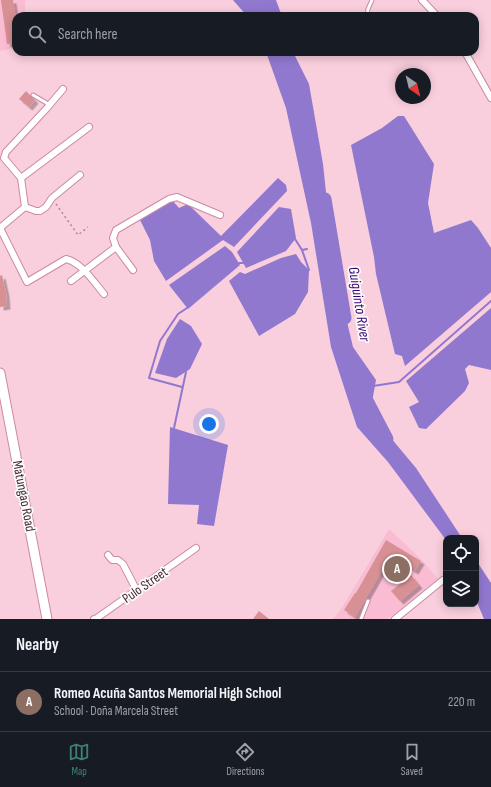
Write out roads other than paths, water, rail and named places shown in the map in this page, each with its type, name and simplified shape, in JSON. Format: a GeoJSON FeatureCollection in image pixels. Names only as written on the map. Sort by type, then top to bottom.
{"type":"FeatureCollection","features":[{"type":"Feature","properties":{"kind":"main road","name":"Matungao Road"},"geometry":{"type":"LineString","coordinates":[[0,373],[47,619]]}},
{"type":"Feature","properties":{"kind":"street"},"geometry":{"type":"LineString","coordinates":[[422,0],[433,12]]}},
{"type":"Feature","properties":{"kind":"street"},"geometry":{"type":"LineString","coordinates":[[467,56],[491,98]]}},
{"type":"Feature","properties":{"kind":"street"},"geometry":{"type":"LineString","coordinates":[[25,207],[21,178],[4,158],[6,152],[27,131],[63,89]]}},
{"type":"Feature","properties":{"kind":"street"},"geometry":{"type":"LineString","coordinates":[[21,178],[89,127]]}},
{"type":"Feature","properties":{"kind":"street"},"geometry":{"type":"LineString","coordinates":[[25,207],[40,211],[46,207],[52,198],[80,175]]}},
{"type":"Feature","properties":{"kind":"street"},"geometry":{"type":"LineString","coordinates":[[133,270],[116,247],[113,238],[116,230],[169,199],[177,197],[220,215]]}},
{"type":"Feature","properties":{"kind":"street"},"geometry":{"type":"LineString","coordinates":[[25,207],[0,228],[27,282],[66,259],[70,260],[84,270],[104,294]]}},
{"type":"Feature","properties":{"kind":"street"},"geometry":{"type":"LineString","coordinates":[[71,281],[116,247]]}},
{"type":"Feature","properties":{"kind":"street","name":"Pulo Street"},"geometry":{"type":"LineString","coordinates":[[94,619],[137,591],[196,548]]}},
{"type":"Feature","properties":{"kind":"street"},"geometry":{"type":"LineString","coordinates":[[108,555],[112,560],[118,560],[124,564],[137,591]]}},
{"type":"Feature","properties":{"kind":"street"},"geometry":{"type":"LineString","coordinates":[[395,619],[442,580]]}},
{"type":"Feature","properties":{"kind":"lane"},"geometry":{"type":"LineString","coordinates":[[368,12],[372,0]]}},
{"type":"Feature","properties":{"kind":"lane"},"geometry":{"type":"LineString","coordinates":[[33,95],[50,105]]}},
{"type":"Feature","properties":{"kind":"lane"},"geometry":{"type":"LineString","coordinates":[[361,619],[368,602]]}},
{"type":"Feature","properties":{"kind":"waterway","name":"Guiguinto River"},"geometry":{"type":"LineString","coordinates":[[269,0],[274,12]]}},
{"type":"Feature","properties":{"kind":"waterway","name":"Guiguinto River"},"geometry":{"type":"LineString","coordinates":[[325,199],[345,318]]}},
{"type":"Feature","properties":{"kind":"waterway"},"geometry":{"type":"LineString","coordinates":[[295,239],[302,250],[309,270]]}},
{"type":"Feature","properties":{"kind":"waterway"},"geometry":{"type":"LineString","coordinates":[[302,250],[307,249]]}},
{"type":"Feature","properties":{"kind":"waterway"},"geometry":{"type":"LineString","coordinates":[[373,386],[399,382],[491,301]]}},
{"type":"Feature","properties":{"kind":"waterway"},"geometry":{"type":"LineString","coordinates":[[182,387],[149,378],[160,341],[178,314],[187,308]]}},
{"type":"Feature","properties":{"kind":"waterway"},"geometry":{"type":"LineString","coordinates":[[174,428],[186,372]]}},
{"type":"Feature","properties":{"kind":"waterway","name":"Guiguinto River"},"geometry":{"type":"LineString","coordinates":[[363,393],[387,439]]}},
{"type":"Feature","properties":{"kind":"place","name":"Romeo Acuña Santos Memorial High School"},"geometry":{"type":"Point","coordinates":[397,569]}}]}
